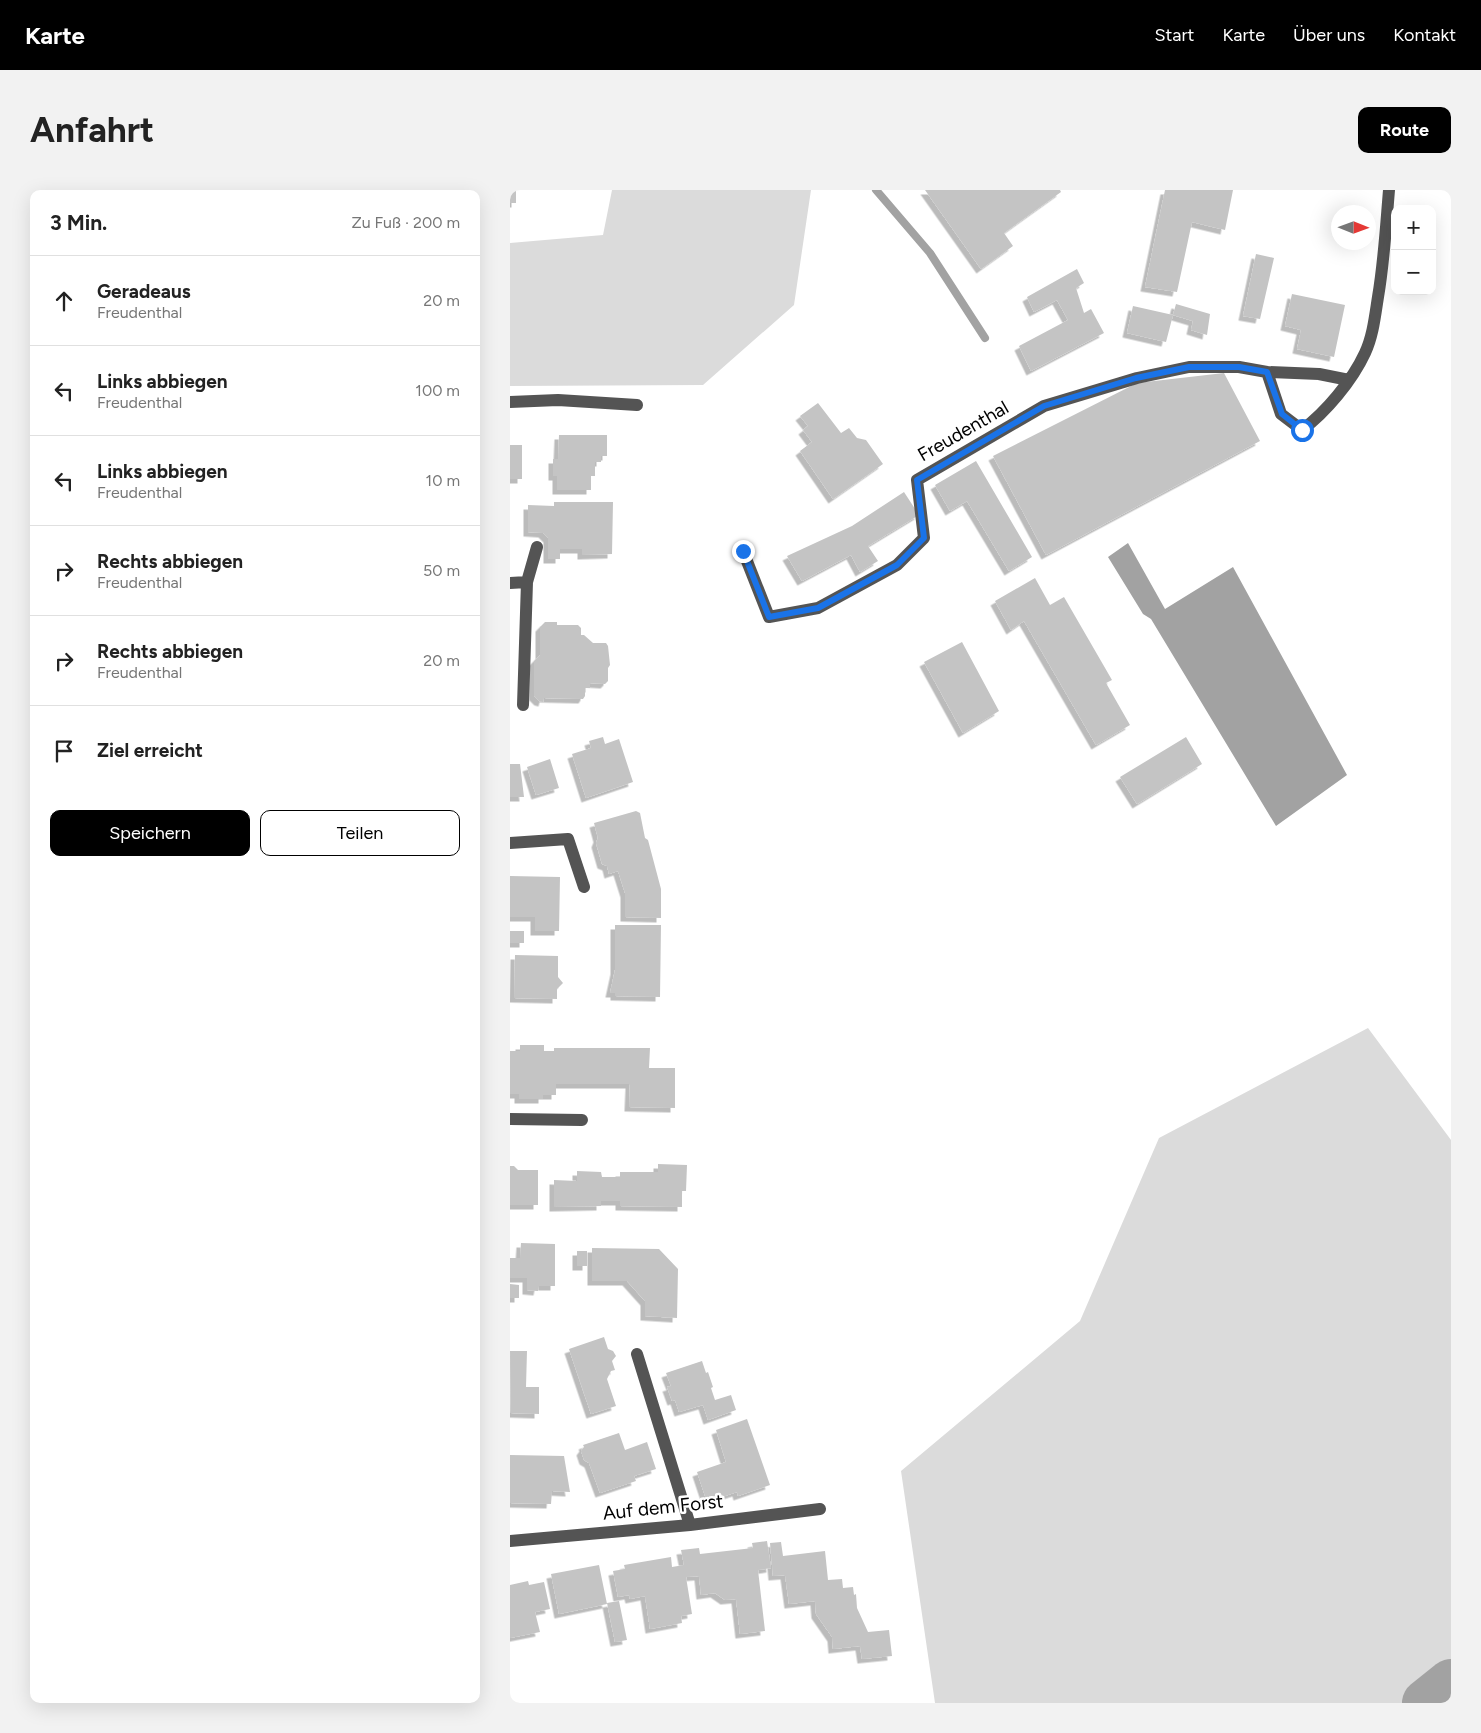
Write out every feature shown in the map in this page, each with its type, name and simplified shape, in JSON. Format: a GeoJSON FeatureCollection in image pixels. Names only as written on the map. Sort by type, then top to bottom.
{"type":"FeatureCollection","features":[{"type":"Feature","properties":{"kind":"street"},"geometry":{"type":"LineString","coordinates":[[1267,372],[1282,414],[1302,430],[1317,419],[1349,380],[1365,354],[1373,328],[1384,260],[1389,190]]}},
{"type":"Feature","properties":{"kind":"street","name":"Freudenthal"},"geometry":{"type":"LineString","coordinates":[[743,551],[769,617],[818,608],[897,565],[924,538],[917,480],[1044,406],[1136,378],[1189,367],[1239,367],[1267,372],[1319,374],[1349,380]]}},
{"type":"Feature","properties":{"kind":"street"},"geometry":{"type":"LineString","coordinates":[[510,402],[558,400],[636,405]]}},
{"type":"Feature","properties":{"kind":"street"},"geometry":{"type":"LineString","coordinates":[[523,705],[527,582],[537,547]]}},
{"type":"Feature","properties":{"kind":"street"},"geometry":{"type":"LineString","coordinates":[[510,583],[527,582]]}},
{"type":"Feature","properties":{"kind":"street"},"geometry":{"type":"LineString","coordinates":[[510,843],[568,839],[584,887]]}},
{"type":"Feature","properties":{"kind":"street"},"geometry":{"type":"LineString","coordinates":[[510,1118],[582,1120]]}},
{"type":"Feature","properties":{"kind":"street"},"geometry":{"type":"LineString","coordinates":[[637,1354],[690,1524]]}},
{"type":"Feature","properties":{"kind":"street","name":"Auf dem Forst"},"geometry":{"type":"LineString","coordinates":[[510,1541],[690,1524],[820,1509]]}},
{"type":"Feature","properties":{"kind":"shaded area"},"geometry":{"type":"Polygon","coordinates":[[[612,190],[811,190],[794,305],[703,385],[510,386],[510,243],[603,235],[612,190]]]}},
{"type":"Feature","properties":{"kind":"shaded area"},"geometry":{"type":"Polygon","coordinates":[[[1128,543],[1165,609],[1233,567],[1347,775],[1276,826],[1151,619],[1143,614],[1108,557],[1128,543]]]}},
{"type":"Feature","properties":{"kind":"shaded area"},"geometry":{"type":"Polygon","coordinates":[[[1368,1028],[1451,1140],[1451,1703],[935,1703],[901,1471],[1080,1321],[1159,1138],[1368,1028]]]}},
{"type":"Feature","properties":{"kind":"building"},"geometry":{"type":"Polygon","coordinates":[[[510,190],[516,190],[516,203],[510,203],[510,190]]]}},
{"type":"Feature","properties":{"kind":"building"},"geometry":{"type":"Polygon","coordinates":[[[925,190],[1060,190],[1061,192],[1004,233],[1013,246],[981,269],[925,190]]]}},
{"type":"Feature","properties":{"kind":"building"},"geometry":{"type":"Polygon","coordinates":[[[1165,190],[1233,190],[1225,230],[1192,222],[1177,292],[1145,287],[1165,190]]]}},
{"type":"Feature","properties":{"kind":"building"},"geometry":{"type":"Polygon","coordinates":[[[1256,254],[1274,258],[1260,319],[1243,316],[1256,254]]]}},
{"type":"Feature","properties":{"kind":"building"},"geometry":{"type":"Polygon","coordinates":[[[1077,269],[1084,283],[1076,288],[1084,313],[1091,309],[1104,333],[1031,371],[1019,346],[1068,320],[1057,300],[1034,312],[1027,297],[1077,269]]]}},
{"type":"Feature","properties":{"kind":"building"},"geometry":{"type":"Polygon","coordinates":[[[1292,294],[1345,305],[1334,357],[1297,349],[1301,330],[1285,326],[1292,294]]]}},
{"type":"Feature","properties":{"kind":"building"},"geometry":{"type":"Polygon","coordinates":[[[1176,304],[1210,314],[1207,335],[1191,330],[1193,321],[1173,315],[1176,304]]]}},
{"type":"Feature","properties":{"kind":"building"},"geometry":{"type":"Polygon","coordinates":[[[1133,306],[1173,315],[1166,342],[1127,333],[1133,306]]]}},
{"type":"Feature","properties":{"kind":"building"},"geometry":{"type":"Polygon","coordinates":[[[1224,373],[1260,441],[1046,555],[993,456],[1137,383],[1224,373]]]}},
{"type":"Feature","properties":{"kind":"building"},"geometry":{"type":"Polygon","coordinates":[[[818,403],[841,433],[849,428],[857,438],[866,440],[883,464],[833,499],[800,451],[812,442],[803,430],[808,426],[800,416],[818,403]]]}},
{"type":"Feature","properties":{"kind":"building"},"geometry":{"type":"Polygon","coordinates":[[[559,435],[607,435],[607,456],[601,456],[601,462],[595,462],[595,476],[591,476],[591,490],[557,490],[557,476],[553,476],[553,459],[558,459],[559,435]]]}},
{"type":"Feature","properties":{"kind":"building"},"geometry":{"type":"Polygon","coordinates":[[[510,445],[522,445],[522,479],[510,479],[510,445]]]}},
{"type":"Feature","properties":{"kind":"building"},"geometry":{"type":"Polygon","coordinates":[[[976,461],[1032,557],[1009,571],[967,501],[950,511],[935,485],[976,461]]]}},
{"type":"Feature","properties":{"kind":"building"},"geometry":{"type":"Polygon","coordinates":[[[904,492],[919,515],[868,546],[878,561],[860,572],[851,555],[802,581],[787,556],[852,526],[904,492]]]}},
{"type":"Feature","properties":{"kind":"building"},"geometry":{"type":"Polygon","coordinates":[[[554,502],[613,502],[612,554],[582,555],[582,549],[560,549],[560,559],[548,559],[548,538],[543,533],[528,532],[528,505],[554,506],[554,502]]]}},
{"type":"Feature","properties":{"kind":"building"},"geometry":{"type":"Polygon","coordinates":[[[1035,578],[1050,605],[1064,597],[1112,680],[1106,683],[1130,725],[1096,745],[1024,621],[1011,630],[995,601],[1035,578]]]}},
{"type":"Feature","properties":{"kind":"building"},"geometry":{"type":"Polygon","coordinates":[[[545,622],[557,622],[557,625],[578,625],[581,628],[581,635],[584,635],[593,643],[606,643],[610,665],[608,668],[608,681],[605,684],[590,683],[590,688],[585,688],[583,699],[544,698],[543,702],[539,701],[534,696],[534,661],[540,655],[540,627],[545,622]]]}},
{"type":"Feature","properties":{"kind":"building"},"geometry":{"type":"Polygon","coordinates":[[[962,642],[999,711],[963,733],[924,662],[962,642]]]}},
{"type":"Feature","properties":{"kind":"building"},"geometry":{"type":"Polygon","coordinates":[[[603,737],[605,744],[619,739],[633,782],[586,798],[572,754],[591,748],[589,741],[603,737]]]}},
{"type":"Feature","properties":{"kind":"building"},"geometry":{"type":"Polygon","coordinates":[[[1186,737],[1202,764],[1137,804],[1120,777],[1186,737]]]}},
{"type":"Feature","properties":{"kind":"building"},"geometry":{"type":"Polygon","coordinates":[[[550,759],[559,788],[536,795],[527,767],[550,759]]]}},
{"type":"Feature","properties":{"kind":"building"},"geometry":{"type":"Polygon","coordinates":[[[510,764],[520,764],[524,797],[510,797],[510,764]]]}},
{"type":"Feature","properties":{"kind":"building"},"geometry":{"type":"Polygon","coordinates":[[[636,811],[640,813],[645,838],[648,840],[661,889],[661,918],[625,917],[625,893],[618,871],[609,874],[607,866],[602,864],[596,843],[598,838],[594,823],[636,811]]]}},
{"type":"Feature","properties":{"kind":"building"},"geometry":{"type":"Polygon","coordinates":[[[510,876],[560,877],[559,931],[535,931],[535,917],[510,917],[510,876]]]}},
{"type":"Feature","properties":{"kind":"building"},"geometry":{"type":"Polygon","coordinates":[[[615,925],[661,925],[660,997],[615,996],[615,993],[610,993],[615,970],[615,925]]]}},
{"type":"Feature","properties":{"kind":"building"},"geometry":{"type":"Polygon","coordinates":[[[510,931],[524,931],[524,943],[510,943],[510,931]]]}},
{"type":"Feature","properties":{"kind":"building"},"geometry":{"type":"Polygon","coordinates":[[[515,955],[558,956],[558,977],[563,983],[557,989],[557,999],[514,998],[515,955]]]}},
{"type":"Feature","properties":{"kind":"building"},"geometry":{"type":"Polygon","coordinates":[[[520,1045],[544,1045],[544,1051],[554,1051],[554,1048],[650,1048],[649,1068],[675,1068],[675,1108],[629,1107],[630,1084],[556,1084],[556,1095],[543,1095],[543,1099],[519,1099],[519,1094],[510,1094],[510,1051],[520,1051],[520,1045]]]}},
{"type":"Feature","properties":{"kind":"building"},"geometry":{"type":"Polygon","coordinates":[[[658,1164],[687,1165],[686,1191],[682,1191],[682,1207],[620,1206],[620,1201],[601,1201],[601,1206],[554,1207],[554,1180],[577,1181],[577,1171],[601,1172],[602,1177],[620,1177],[620,1172],[658,1172],[658,1164]]]}},
{"type":"Feature","properties":{"kind":"building"},"geometry":{"type":"Polygon","coordinates":[[[510,1166],[514,1166],[518,1170],[538,1170],[538,1205],[510,1205],[510,1166]]]}},
{"type":"Feature","properties":{"kind":"building"},"geometry":{"type":"Polygon","coordinates":[[[521,1243],[555,1244],[555,1286],[539,1286],[538,1291],[527,1290],[527,1278],[510,1278],[510,1258],[520,1258],[521,1243]]]}},
{"type":"Feature","properties":{"kind":"building"},"geometry":{"type":"Polygon","coordinates":[[[592,1248],[659,1249],[678,1269],[677,1318],[645,1316],[645,1301],[627,1281],[592,1281],[592,1248]]]}},
{"type":"Feature","properties":{"kind":"building"},"geometry":{"type":"Polygon","coordinates":[[[577,1251],[587,1251],[587,1266],[577,1266],[577,1251]]]}},
{"type":"Feature","properties":{"kind":"building"},"geometry":{"type":"Polygon","coordinates":[[[510,1284],[519,1285],[519,1298],[510,1298],[510,1284]]]}},
{"type":"Feature","properties":{"kind":"building"},"geometry":{"type":"Polygon","coordinates":[[[604,1337],[608,1349],[613,1351],[616,1356],[612,1361],[615,1370],[611,1371],[607,1379],[616,1406],[591,1414],[569,1349],[604,1337]]]}},
{"type":"Feature","properties":{"kind":"building"},"geometry":{"type":"Polygon","coordinates":[[[510,1351],[527,1351],[526,1387],[539,1387],[539,1414],[511,1413],[510,1351]]]}},
{"type":"Feature","properties":{"kind":"building"},"geometry":{"type":"Polygon","coordinates":[[[702,1361],[713,1387],[711,1388],[715,1400],[731,1395],[736,1410],[708,1420],[703,1405],[679,1412],[675,1400],[672,1401],[667,1387],[671,1386],[666,1373],[702,1361]]]}},
{"type":"Feature","properties":{"kind":"building"},"geometry":{"type":"Polygon","coordinates":[[[747,1419],[770,1485],[738,1496],[737,1492],[707,1502],[697,1472],[726,1462],[716,1430],[747,1419]]]}},
{"type":"Feature","properties":{"kind":"building"},"geometry":{"type":"Polygon","coordinates":[[[619,1433],[625,1450],[647,1442],[656,1469],[634,1476],[636,1481],[600,1493],[589,1463],[584,1460],[581,1451],[584,1447],[583,1445],[619,1433]]]}},
{"type":"Feature","properties":{"kind":"building"},"geometry":{"type":"Polygon","coordinates":[[[510,1455],[564,1456],[570,1492],[552,1491],[551,1504],[510,1503],[510,1455]]]}},
{"type":"Feature","properties":{"kind":"building"},"geometry":{"type":"Polygon","coordinates":[[[767,1541],[771,1568],[758,1570],[765,1631],[740,1634],[736,1599],[725,1600],[715,1593],[701,1595],[699,1576],[686,1577],[692,1614],[681,1616],[682,1623],[650,1629],[645,1596],[630,1599],[629,1595],[618,1597],[613,1571],[625,1569],[624,1565],[671,1557],[672,1567],[684,1565],[681,1550],[699,1548],[700,1554],[753,1548],[752,1543],[767,1541]]]}},
{"type":"Feature","properties":{"kind":"building"},"geometry":{"type":"Polygon","coordinates":[[[781,1542],[783,1556],[825,1551],[828,1580],[842,1579],[843,1588],[853,1587],[854,1595],[856,1594],[857,1608],[868,1632],[889,1630],[892,1656],[862,1659],[860,1646],[833,1649],[832,1637],[816,1614],[815,1601],[789,1604],[785,1575],[773,1576],[770,1543],[781,1542]]]}},
{"type":"Feature","properties":{"kind":"building"},"geometry":{"type":"Polygon","coordinates":[[[599,1565],[607,1604],[559,1614],[551,1574],[599,1565]]]}},
{"type":"Feature","properties":{"kind":"building"},"geometry":{"type":"Polygon","coordinates":[[[528,1581],[529,1585],[544,1582],[550,1609],[535,1612],[540,1632],[510,1638],[510,1585],[528,1581]]]}},
{"type":"Feature","properties":{"kind":"building"},"geometry":{"type":"Polygon","coordinates":[[[619,1601],[627,1640],[615,1642],[607,1603],[619,1601]]]}},
{"type":"Feature","properties":{"kind":"waterway"},"geometry":{"type":"LineString","coordinates":[[876,190],[930,253],[985,338]]}},
{"type":"Feature","properties":{"kind":"waterway"},"geometry":{"type":"LineString","coordinates":[[1426,1703],[1451,1683]]}},
{"type":"Feature","properties":{"kind":"route"},"geometry":{"type":"LineString","coordinates":[[743,551],[769,617],[818,608],[897,565],[924,538],[917,480],[1044,406],[1136,378],[1189,367],[1239,367],[1267,372],[1282,414],[1302,430]]}}]}
